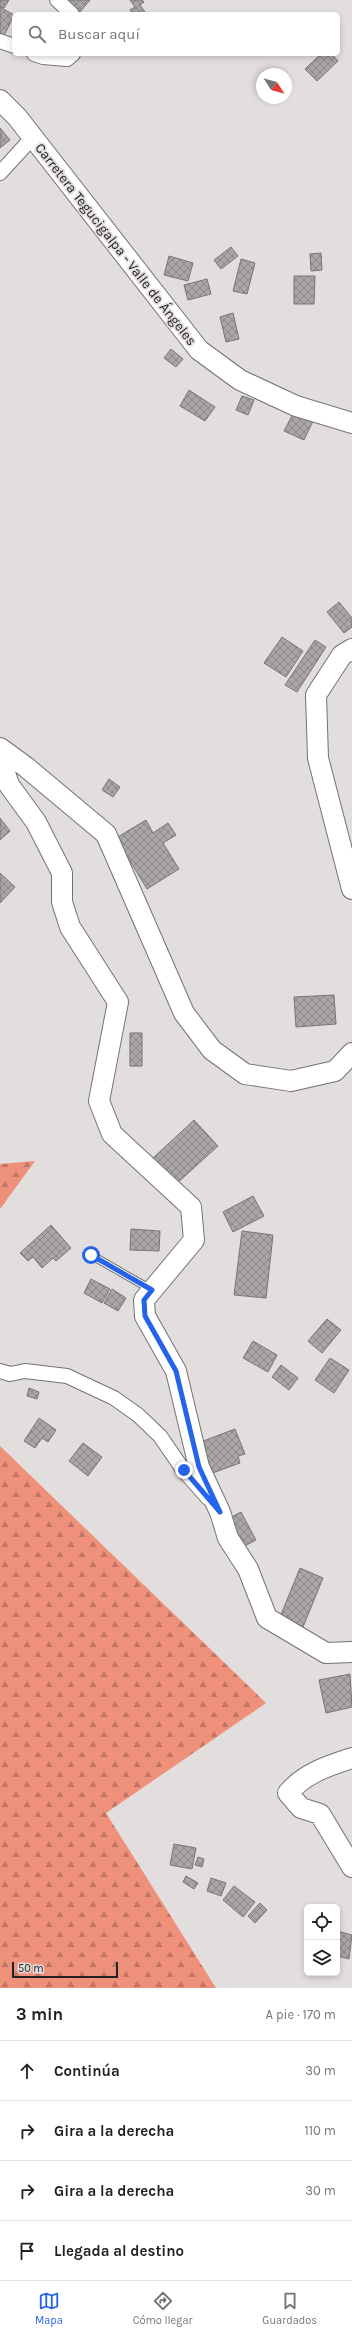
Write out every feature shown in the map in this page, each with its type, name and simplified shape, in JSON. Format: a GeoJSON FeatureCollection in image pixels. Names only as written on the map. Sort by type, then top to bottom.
{"type":"FeatureCollection","features":[{"type":"Feature","properties":{"kind":"main road","name":"Carretera Tegucigalpa - Valle de Ángeles"},"geometry":{"type":"LineString","coordinates":[[0,100],[32,138],[199,350],[240,380],[296,406],[352,423]]}},
{"type":"Feature","properties":{"kind":"main road"},"geometry":{"type":"LineString","coordinates":[[352,649],[342,655],[316,695],[318,758],[352,889]]}},
{"type":"Feature","properties":{"kind":"main road"},"geometry":{"type":"LineString","coordinates":[[3,750],[106,834],[184,1013],[212,1050],[245,1074],[291,1081],[335,1071],[352,1053]]}},
{"type":"Feature","properties":{"kind":"main road"},"geometry":{"type":"LineString","coordinates":[[3,750],[4,770],[9,785],[36,822],[62,873],[62,902],[70,927],[118,1002],[99,1101],[112,1134],[191,1207],[194,1240],[144,1300],[145,1316],[176,1371],[199,1467],[220,1512],[228,1538],[248,1569],[267,1618],[326,1653],[352,1652]]}},
{"type":"Feature","properties":{"kind":"main road"},"geometry":{"type":"LineString","coordinates":[[352,1758],[319,1769],[294,1786],[288,1793],[301,1808],[320,1814],[352,1867]]}},
{"type":"Feature","properties":{"kind":"street"},"geometry":{"type":"LineString","coordinates":[[57,0],[70,12]]}},
{"type":"Feature","properties":{"kind":"street"},"geometry":{"type":"LineString","coordinates":[[0,41],[12,45]]}},
{"type":"Feature","properties":{"kind":"street"},"geometry":{"type":"LineString","coordinates":[[40,56],[67,59],[71,56]]}},
{"type":"Feature","properties":{"kind":"street"},"geometry":{"type":"LineString","coordinates":[[0,173],[32,138]]}},
{"type":"Feature","properties":{"kind":"street"},"geometry":{"type":"LineString","coordinates":[[0,1371],[10,1374],[26,1371],[67,1376],[114,1398],[138,1415],[160,1436],[184,1470],[220,1512]]}},
{"type":"Feature","properties":{"kind":"lane"},"geometry":{"type":"LineString","coordinates":[[91,1255],[152,1290]]}},
{"type":"Feature","properties":{"kind":"green space"},"geometry":{"type":"Polygon","coordinates":[[[35,1161],[0,1209],[0,1164],[35,1161]]]}},
{"type":"Feature","properties":{"kind":"green space"},"geometry":{"type":"Polygon","coordinates":[[[0,1446],[266,1703],[106,1813],[216,1988],[0,1988],[0,1446]]]}},
{"type":"Feature","properties":{"kind":"building"},"geometry":{"type":"Polygon","coordinates":[[[0,0],[9,0],[4,8],[0,6],[0,0]]]}},
{"type":"Feature","properties":{"kind":"building"},"geometry":{"type":"Polygon","coordinates":[[[65,0],[90,0],[80,12],[65,0]]]}},
{"type":"Feature","properties":{"kind":"building"},"geometry":{"type":"Polygon","coordinates":[[[130,0],[142,0],[144,2],[140,5],[145,12],[132,12],[130,10],[135,7],[130,0]]]}},
{"type":"Feature","properties":{"kind":"building"},"geometry":{"type":"Polygon","coordinates":[[[0,7],[12,14],[12,19],[3,38],[0,37],[0,7]]]}},
{"type":"Feature","properties":{"kind":"building"},"geometry":{"type":"Polygon","coordinates":[[[319,56],[334,56],[338,61],[317,81],[305,69],[319,56]]]}},
{"type":"Feature","properties":{"kind":"building"},"geometry":{"type":"Polygon","coordinates":[[[0,128],[10,140],[0,148],[0,128]]]}},
{"type":"Feature","properties":{"kind":"building"},"geometry":{"type":"Polygon","coordinates":[[[231,247],[238,256],[221,269],[214,260],[231,247]]]}},
{"type":"Feature","properties":{"kind":"building"},"geometry":{"type":"Polygon","coordinates":[[[321,253],[322,270],[311,271],[310,254],[321,253]]]}},
{"type":"Feature","properties":{"kind":"building"},"geometry":{"type":"Polygon","coordinates":[[[169,256],[193,263],[188,281],[164,275],[169,256]]]}},
{"type":"Feature","properties":{"kind":"building"},"geometry":{"type":"Polygon","coordinates":[[[241,259],[255,263],[247,294],[233,291],[241,259]]]}},
{"type":"Feature","properties":{"kind":"building"},"geometry":{"type":"Polygon","coordinates":[[[294,276],[315,276],[314,304],[294,304],[294,276]]]}},
{"type":"Feature","properties":{"kind":"building"},"geometry":{"type":"Polygon","coordinates":[[[207,279],[211,294],[188,300],[184,285],[207,279]]]}},
{"type":"Feature","properties":{"kind":"building"},"geometry":{"type":"Polygon","coordinates":[[[233,313],[239,339],[226,342],[220,317],[233,313]]]}},
{"type":"Feature","properties":{"kind":"building"},"geometry":{"type":"Polygon","coordinates":[[[171,349],[183,359],[176,367],[164,358],[171,349]]]}},
{"type":"Feature","properties":{"kind":"building"},"geometry":{"type":"Polygon","coordinates":[[[189,390],[215,407],[205,421],[180,406],[189,390]]]}},
{"type":"Feature","properties":{"kind":"building"},"geometry":{"type":"Polygon","coordinates":[[[242,396],[254,400],[248,415],[236,410],[242,396]]]}},
{"type":"Feature","properties":{"kind":"building"},"geometry":{"type":"Polygon","coordinates":[[[295,410],[314,419],[304,440],[284,431],[295,410]]]}},
{"type":"Feature","properties":{"kind":"building"},"geometry":{"type":"Polygon","coordinates":[[[339,602],[352,618],[352,627],[344,633],[327,612],[339,602]]]}},
{"type":"Feature","properties":{"kind":"building"},"geometry":{"type":"Polygon","coordinates":[[[282,637],[303,651],[286,677],[264,663],[282,637]]]}},
{"type":"Feature","properties":{"kind":"building"},"geometry":{"type":"Polygon","coordinates":[[[315,640],[326,647],[297,692],[285,685],[315,640]]]}},
{"type":"Feature","properties":{"kind":"building"},"geometry":{"type":"Polygon","coordinates":[[[109,779],[120,787],[113,797],[102,790],[109,779]]]}},
{"type":"Feature","properties":{"kind":"building"},"geometry":{"type":"Polygon","coordinates":[[[0,818],[10,831],[0,840],[0,818]]]}},
{"type":"Feature","properties":{"kind":"building"},"geometry":{"type":"Polygon","coordinates":[[[146,820],[153,833],[168,823],[176,835],[163,843],[179,869],[147,889],[116,838],[146,820]]]}},
{"type":"Feature","properties":{"kind":"building"},"geometry":{"type":"Polygon","coordinates":[[[0,873],[15,887],[0,903],[0,873]]]}},
{"type":"Feature","properties":{"kind":"building"},"geometry":{"type":"Polygon","coordinates":[[[334,995],[336,1024],[296,1027],[294,997],[334,995]]]}},
{"type":"Feature","properties":{"kind":"building"},"geometry":{"type":"Polygon","coordinates":[[[130,1033],[142,1033],[142,1066],[130,1066],[130,1033]]]}},
{"type":"Feature","properties":{"kind":"building"},"geometry":{"type":"Polygon","coordinates":[[[194,1120],[218,1146],[175,1185],[152,1159],[194,1120]]]}},
{"type":"Feature","properties":{"kind":"building"},"geometry":{"type":"Polygon","coordinates":[[[253,1196],[264,1216],[233,1232],[223,1212],[253,1196]]]}},
{"type":"Feature","properties":{"kind":"building"},"geometry":{"type":"Polygon","coordinates":[[[51,1225],[71,1248],[56,1261],[53,1258],[42,1268],[33,1257],[28,1261],[20,1253],[51,1225]]]}},
{"type":"Feature","properties":{"kind":"building"},"geometry":{"type":"Polygon","coordinates":[[[131,1229],[160,1231],[159,1251],[130,1250],[131,1229]]]}},
{"type":"Feature","properties":{"kind":"building"},"geometry":{"type":"Polygon","coordinates":[[[242,1231],[273,1235],[266,1298],[234,1295],[242,1231]]]}},
{"type":"Feature","properties":{"kind":"building"},"geometry":{"type":"Polygon","coordinates":[[[91,1279],[110,1289],[102,1303],[84,1293],[91,1279]]]}},
{"type":"Feature","properties":{"kind":"building"},"geometry":{"type":"Polygon","coordinates":[[[112,1289],[126,1298],[118,1311],[104,1303],[112,1289]]]}},
{"type":"Feature","properties":{"kind":"building"},"geometry":{"type":"Polygon","coordinates":[[[327,1319],[341,1330],[322,1353],[308,1341],[327,1319]]]}},
{"type":"Feature","properties":{"kind":"building"},"geometry":{"type":"Polygon","coordinates":[[[253,1341],[277,1355],[268,1372],[243,1358],[253,1341]]]}},
{"type":"Feature","properties":{"kind":"building"},"geometry":{"type":"Polygon","coordinates":[[[330,1358],[349,1370],[334,1393],[315,1380],[330,1358]]]}},
{"type":"Feature","properties":{"kind":"building"},"geometry":{"type":"Polygon","coordinates":[[[281,1365],[298,1378],[289,1390],[272,1377],[281,1365]]]}},
{"type":"Feature","properties":{"kind":"building"},"geometry":{"type":"Polygon","coordinates":[[[29,1388],[39,1392],[37,1399],[27,1396],[29,1388]]]}},
{"type":"Feature","properties":{"kind":"building"},"geometry":{"type":"Polygon","coordinates":[[[39,1418],[56,1430],[48,1442],[42,1438],[35,1448],[24,1441],[39,1418]]]}},
{"type":"Feature","properties":{"kind":"building"},"geometry":{"type":"Polygon","coordinates":[[[235,1429],[245,1454],[238,1456],[240,1463],[210,1474],[198,1443],[235,1429]]]}},
{"type":"Feature","properties":{"kind":"building"},"geometry":{"type":"Polygon","coordinates":[[[83,1443],[102,1457],[88,1476],[69,1461],[83,1443]]]}},
{"type":"Feature","properties":{"kind":"building"},"geometry":{"type":"Polygon","coordinates":[[[241,1512],[256,1540],[241,1548],[226,1520],[241,1512]]]}},
{"type":"Feature","properties":{"kind":"building"},"geometry":{"type":"Polygon","coordinates":[[[300,1568],[323,1578],[303,1627],[280,1617],[300,1568]]]}},
{"type":"Feature","properties":{"kind":"building"},"geometry":{"type":"Polygon","coordinates":[[[350,1674],[352,1707],[326,1713],[319,1680],[350,1674]]]}},
{"type":"Feature","properties":{"kind":"building"},"geometry":{"type":"Polygon","coordinates":[[[174,1844],[196,1848],[192,1869],[170,1865],[174,1844]]]}},
{"type":"Feature","properties":{"kind":"building"},"geometry":{"type":"Polygon","coordinates":[[[198,1857],[204,1859],[202,1867],[195,1865],[198,1857]]]}},
{"type":"Feature","properties":{"kind":"building"},"geometry":{"type":"Polygon","coordinates":[[[186,1876],[198,1883],[194,1889],[183,1882],[186,1876]]]}},
{"type":"Feature","properties":{"kind":"building"},"geometry":{"type":"Polygon","coordinates":[[[211,1878],[226,1883],[221,1896],[207,1891],[211,1878]]]}},
{"type":"Feature","properties":{"kind":"building"},"geometry":{"type":"Polygon","coordinates":[[[234,1886],[255,1902],[243,1917],[223,1900],[234,1886]]]}},
{"type":"Feature","properties":{"kind":"building"},"geometry":{"type":"Polygon","coordinates":[[[260,1903],[267,1910],[255,1923],[248,1916],[260,1903]]]}},
{"type":"Feature","properties":{"kind":"building"},"geometry":{"type":"Polygon","coordinates":[[[340,1932],[352,1935],[349,1959],[340,1957],[340,1932]]]}},
{"type":"Feature","properties":{"kind":"route"},"geometry":{"type":"LineString","coordinates":[[91,1255],[115,1271],[152,1290],[144,1300],[145,1316],[176,1371],[199,1467],[220,1512],[184,1470]]}}]}
